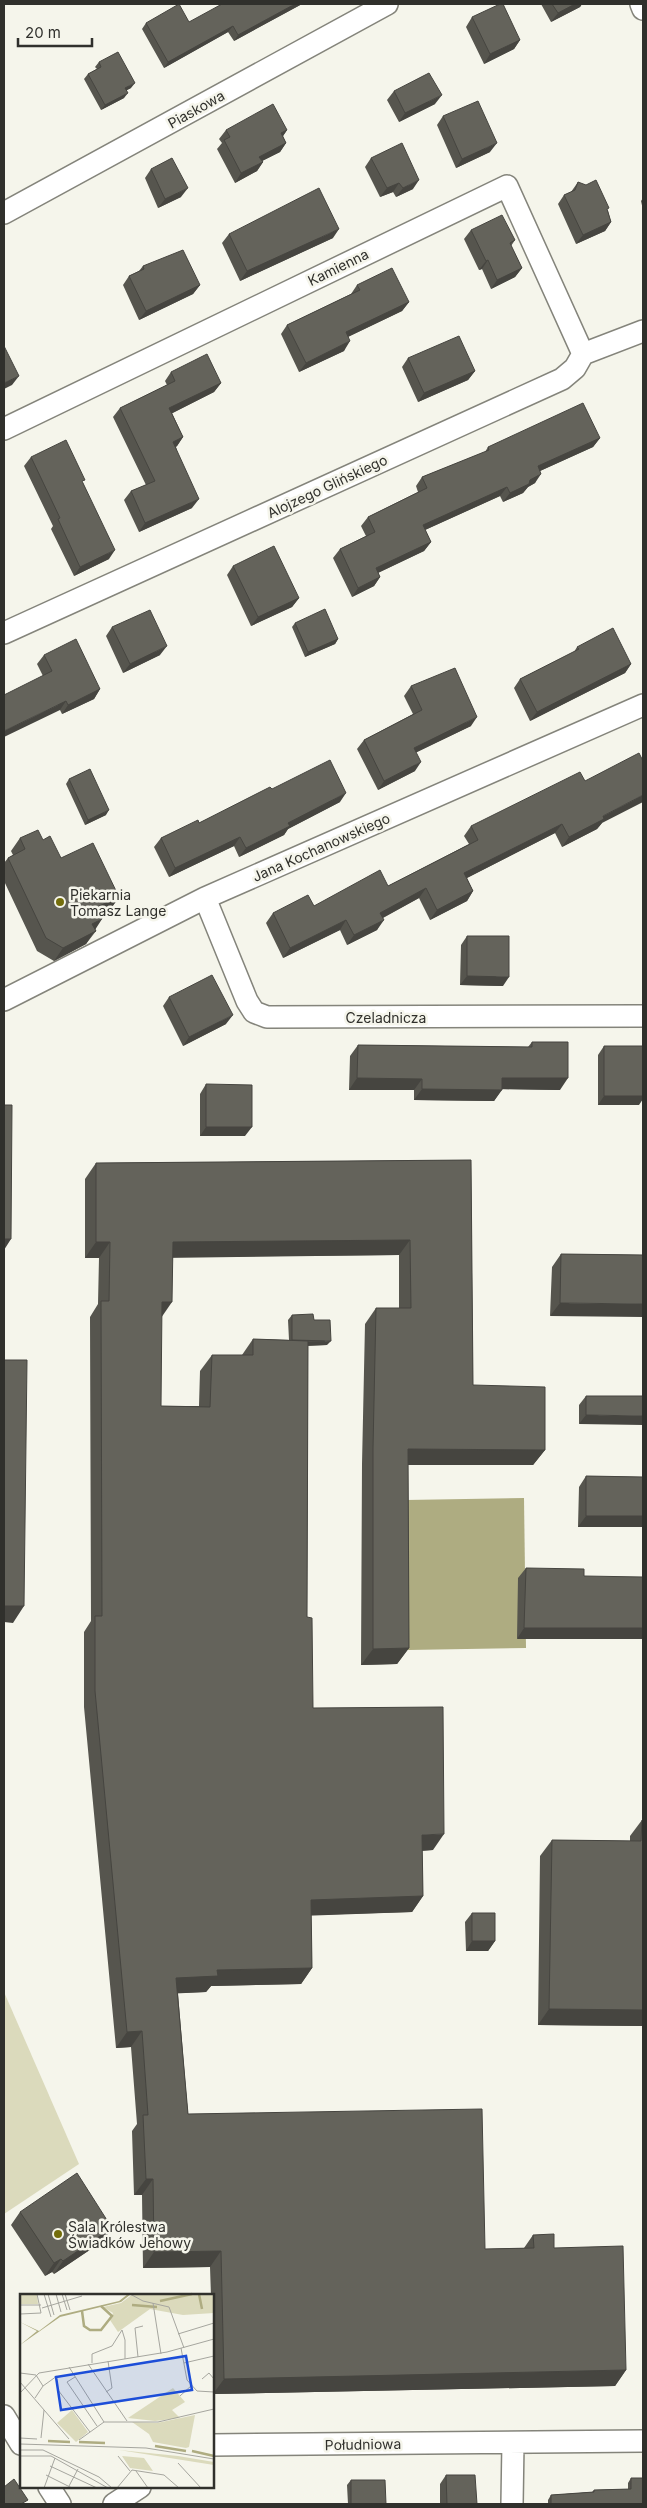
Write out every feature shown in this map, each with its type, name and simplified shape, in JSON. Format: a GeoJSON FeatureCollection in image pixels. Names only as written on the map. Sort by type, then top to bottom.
{"type":"FeatureCollection","features":[{"type":"Feature","properties":{"kind":"street","name":"Piaskowa"},"geometry":{"type":"LineString","coordinates":[[4,213],[388,4]]}},
{"type":"Feature","properties":{"kind":"street"},"geometry":{"type":"LineString","coordinates":[[641,4],[643,9]]}},
{"type":"Feature","properties":{"kind":"street","name":"Kamienna"},"geometry":{"type":"LineString","coordinates":[[4,429],[506,186],[583,354]]}},
{"type":"Feature","properties":{"kind":"street"},"geometry":{"type":"LineString","coordinates":[[583,354],[643,331]]}},
{"type":"Feature","properties":{"kind":"street","name":"Alojzego Glińskiego"},"geometry":{"type":"LineString","coordinates":[[4,633],[562,379],[575,368],[583,354]]}},
{"type":"Feature","properties":{"kind":"street","name":"Jana Kochanowskiego"},"geometry":{"type":"LineString","coordinates":[[4,1000],[205,898],[643,705]]}},
{"type":"Feature","properties":{"kind":"street","name":"Czeladnicza"},"geometry":{"type":"LineString","coordinates":[[205,898],[247,1001],[254,1012],[267,1017],[643,1016]]}},
{"type":"Feature","properties":{"kind":"street"},"geometry":{"type":"LineString","coordinates":[[4,2416],[20,2442]]}},
{"type":"Feature","properties":{"kind":"street","name":"Południowa"},"geometry":{"type":"LineString","coordinates":[[214,2445],[643,2441]]}},
{"type":"Feature","properties":{"kind":"street"},"geometry":{"type":"LineString","coordinates":[[512,2504],[513,2443]]}},
{"type":"Feature","properties":{"kind":"street"},"geometry":{"type":"LineString","coordinates":[[50,2488],[60,2504]]}},
{"type":"Feature","properties":{"kind":"street"},"geometry":{"type":"LineString","coordinates":[[114,2504],[138,2488]]}},
{"type":"Feature","properties":{"kind":"green space"},"geometry":{"type":"Polygon","coordinates":[[[4,1992],[79,2164],[4,2214],[4,1992]]]}},
{"type":"Feature","properties":{"kind":"shaded area"},"geometry":{"type":"Polygon","coordinates":[[[524,1498],[526,1648],[408,1650],[406,1500],[524,1498]]]}},
{"type":"Feature","properties":{"kind":"building"},"geometry":{"type":"Polygon","coordinates":[[[179,4],[189,22],[222,4],[295,4],[238,35],[233,26],[168,62],[146,23],[179,4]]]}},
{"type":"Feature","properties":{"kind":"building"},"geometry":{"type":"Polygon","coordinates":[[[503,4],[520,40],[490,54],[472,17],[503,4]]]}},
{"type":"Feature","properties":{"kind":"building"},"geometry":{"type":"Polygon","coordinates":[[[552,4],[575,4],[558,13],[552,4]]]}},
{"type":"Feature","properties":{"kind":"building"},"geometry":{"type":"Polygon","coordinates":[[[118,52],[135,83],[125,88],[128,93],[105,105],[88,74],[101,67],[99,62],[118,52]]]}},
{"type":"Feature","properties":{"kind":"building"},"geometry":{"type":"Polygon","coordinates":[[[429,73],[442,95],[405,113],[394,91],[429,73]]]}},
{"type":"Feature","properties":{"kind":"building"},"geometry":{"type":"Polygon","coordinates":[[[478,101],[497,143],[462,159],[443,116],[478,101]]]}},
{"type":"Feature","properties":{"kind":"building"},"geometry":{"type":"Polygon","coordinates":[[[273,104],[287,130],[281,133],[286,143],[259,157],[263,162],[241,173],[224,140],[230,137],[226,130],[273,104]]]}},
{"type":"Feature","properties":{"kind":"building"},"geometry":{"type":"Polygon","coordinates":[[[402,143],[419,180],[403,188],[399,183],[387,188],[371,158],[402,143]]]}},
{"type":"Feature","properties":{"kind":"building"},"geometry":{"type":"Polygon","coordinates":[[[172,158],[188,188],[165,199],[151,169],[172,158]]]}},
{"type":"Feature","properties":{"kind":"building"},"geometry":{"type":"Polygon","coordinates":[[[596,180],[609,208],[607,209],[611,222],[583,235],[564,195],[575,190],[578,182],[586,185],[596,180]]]}},
{"type":"Feature","properties":{"kind":"building"},"geometry":{"type":"Polygon","coordinates":[[[319,188],[339,229],[247,271],[229,234],[319,188]]]}},
{"type":"Feature","properties":{"kind":"building"},"geometry":{"type":"Polygon","coordinates":[[[502,215],[515,240],[510,243],[522,268],[497,280],[471,230],[502,215]]]}},
{"type":"Feature","properties":{"kind":"building"},"geometry":{"type":"Polygon","coordinates":[[[183,250],[200,285],[146,311],[129,276],[144,269],[143,266],[183,250]]]}},
{"type":"Feature","properties":{"kind":"building"},"geometry":{"type":"Polygon","coordinates":[[[392,268],[409,302],[346,332],[350,341],[306,363],[287,325],[360,290],[357,285],[392,268]]]}},
{"type":"Feature","properties":{"kind":"building"},"geometry":{"type":"Polygon","coordinates":[[[459,336],[475,371],[424,393],[408,358],[459,336]]]}},
{"type":"Feature","properties":{"kind":"building"},"geometry":{"type":"Polygon","coordinates":[[[4,346],[19,376],[4,383],[4,346]]]}},
{"type":"Feature","properties":{"kind":"building"},"geometry":{"type":"Polygon","coordinates":[[[207,354],[221,383],[169,408],[183,437],[173,442],[199,499],[145,523],[131,491],[155,481],[120,408],[175,381],[171,372],[207,354]]]}},
{"type":"Feature","properties":{"kind":"building"},"geometry":{"type":"Polygon","coordinates":[[[583,403],[600,438],[538,466],[541,474],[530,480],[529,484],[510,493],[507,487],[423,525],[431,542],[376,568],[380,577],[358,588],[340,549],[375,532],[368,517],[427,488],[422,477],[489,450],[488,447],[583,403]]]}},
{"type":"Feature","properties":{"kind":"building"},"geometry":{"type":"Polygon","coordinates":[[[66,440],[85,480],[82,481],[115,550],[80,567],[58,519],[60,518],[31,457],[66,440]]]}},
{"type":"Feature","properties":{"kind":"building"},"geometry":{"type":"Polygon","coordinates":[[[274,546],[299,598],[258,617],[233,566],[274,546]]]}},
{"type":"Feature","properties":{"kind":"building"},"geometry":{"type":"Polygon","coordinates":[[[325,609],[338,639],[308,652],[295,623],[325,609]]]}},
{"type":"Feature","properties":{"kind":"building"},"geometry":{"type":"Polygon","coordinates":[[[150,610],[167,646],[130,664],[112,627],[150,610]]]}},
{"type":"Feature","properties":{"kind":"building"},"geometry":{"type":"Polygon","coordinates":[[[613,628],[631,664],[537,712],[520,679],[579,649],[577,647],[613,628]]]}},
{"type":"Feature","properties":{"kind":"building"},"geometry":{"type":"Polygon","coordinates":[[[76,639],[100,689],[68,705],[66,701],[4,731],[4,695],[52,671],[44,655],[76,639]]]}},
{"type":"Feature","properties":{"kind":"building"},"geometry":{"type":"Polygon","coordinates":[[[455,668],[477,717],[414,748],[421,762],[384,781],[364,740],[422,710],[411,686],[455,668]]]}},
{"type":"Feature","properties":{"kind":"building"},"geometry":{"type":"Polygon","coordinates":[[[639,753],[643,761],[643,795],[603,816],[604,819],[569,837],[562,824],[464,873],[473,891],[437,910],[426,888],[380,913],[384,920],[354,935],[346,920],[290,948],[273,913],[308,895],[314,906],[380,870],[388,886],[478,840],[471,826],[580,772],[585,781],[639,753]]]}},
{"type":"Feature","properties":{"kind":"building"},"geometry":{"type":"Polygon","coordinates":[[[330,760],[346,793],[288,823],[290,826],[246,848],[240,837],[175,868],[161,838],[198,820],[199,823],[270,787],[272,789],[330,760]]]}},
{"type":"Feature","properties":{"kind":"building"},"geometry":{"type":"Polygon","coordinates":[[[90,769],[109,810],[88,820],[69,779],[90,769]]]}},
{"type":"Feature","properties":{"kind":"building","name":"Piekarnia Tomasz Lange"},"geometry":{"type":"Polygon","coordinates":[[[38,830],[43,840],[50,836],[61,858],[93,843],[119,897],[97,907],[102,919],[92,924],[96,931],[63,948],[46,938],[8,858],[25,849],[20,838],[38,830]]]}},
{"type":"Feature","properties":{"kind":"building"},"geometry":{"type":"Polygon","coordinates":[[[467,936],[509,936],[509,977],[467,976],[467,936]]]}},
{"type":"Feature","properties":{"kind":"building"},"geometry":{"type":"Polygon","coordinates":[[[212,975],[233,1015],[189,1037],[169,997],[212,975]]]}},
{"type":"Feature","properties":{"kind":"building"},"geometry":{"type":"Polygon","coordinates":[[[532,1042],[568,1042],[568,1078],[502,1078],[502,1090],[422,1089],[422,1079],[357,1078],[358,1045],[532,1047],[532,1042]]]}},
{"type":"Feature","properties":{"kind":"building"},"geometry":{"type":"Polygon","coordinates":[[[604,1046],[643,1046],[643,1096],[604,1096],[604,1046]]]}},
{"type":"Feature","properties":{"kind":"building"},"geometry":{"type":"Polygon","coordinates":[[[206,1084],[252,1085],[252,1127],[206,1127],[206,1084]]]}},
{"type":"Feature","properties":{"kind":"building"},"geometry":{"type":"Polygon","coordinates":[[[4,1105],[12,1105],[11,1239],[4,1239],[4,1105]]]}},
{"type":"Feature","properties":{"kind":"building"},"geometry":{"type":"Polygon","coordinates":[[[471,1160],[473,1385],[545,1387],[545,1450],[408,1449],[409,1648],[373,1649],[373,1448],[376,1308],[411,1308],[410,1240],[173,1242],[172,1302],[162,1302],[161,1406],[210,1407],[212,1355],[253,1355],[253,1339],[308,1341],[307,1617],[312,1618],[313,1708],[443,1707],[444,1834],[422,1835],[423,1896],[311,1900],[312,1968],[217,1970],[218,1976],[176,1978],[188,2114],[482,2109],[485,2249],[534,2248],[533,2235],[554,2234],[554,2248],[623,2246],[626,2370],[224,2379],[221,2251],[154,2252],[153,2179],[146,2179],[143,2115],[148,2115],[142,2031],[127,2032],[95,1691],[95,1616],[102,1616],[101,1301],[109,1301],[110,1242],[96,1242],[96,1163],[471,1160]]]}},
{"type":"Feature","properties":{"kind":"building"},"geometry":{"type":"Polygon","coordinates":[[[561,1254],[643,1255],[643,1304],[560,1303],[561,1254]]]}},
{"type":"Feature","properties":{"kind":"building"},"geometry":{"type":"Polygon","coordinates":[[[313,1314],[314,1320],[330,1320],[331,1341],[292,1340],[292,1315],[313,1314]]]}},
{"type":"Feature","properties":{"kind":"building"},"geometry":{"type":"Polygon","coordinates":[[[4,1360],[27,1360],[24,1606],[4,1606],[4,1360]]]}},
{"type":"Feature","properties":{"kind":"building"},"geometry":{"type":"Polygon","coordinates":[[[586,1396],[643,1396],[643,1416],[586,1415],[586,1396]]]}},
{"type":"Feature","properties":{"kind":"building"},"geometry":{"type":"Polygon","coordinates":[[[586,1476],[643,1477],[643,1516],[586,1516],[586,1476]]]}},
{"type":"Feature","properties":{"kind":"building"},"geometry":{"type":"Polygon","coordinates":[[[526,1568],[584,1569],[584,1576],[643,1577],[643,1628],[524,1628],[526,1568]]]}},
{"type":"Feature","properties":{"kind":"building"},"geometry":{"type":"Polygon","coordinates":[[[642,1820],[643,2010],[549,2009],[552,1840],[641,1841],[642,1820]]]}},
{"type":"Feature","properties":{"kind":"building"},"geometry":{"type":"Polygon","coordinates":[[[472,1913],[495,1913],[495,1941],[472,1941],[472,1913]]]}},
{"type":"Feature","properties":{"kind":"building","name":"Sala Królestwa Świadków Jehowy"},"geometry":{"type":"Polygon","coordinates":[[[77,2173],[112,2228],[63,2261],[61,2259],[54,2263],[20,2212],[77,2173]]]}},
{"type":"Feature","properties":{"kind":"building"},"geometry":{"type":"Polygon","coordinates":[[[446,2475],[475,2475],[477,2504],[447,2504],[446,2475]]]}},
{"type":"Feature","properties":{"kind":"building"},"geometry":{"type":"Polygon","coordinates":[[[631,2478],[643,2478],[643,2504],[551,2504],[551,2495],[594,2492],[594,2490],[631,2489],[631,2478]]]}},
{"type":"Feature","properties":{"kind":"building"},"geometry":{"type":"Polygon","coordinates":[[[14,2479],[28,2500],[21,2504],[4,2504],[4,2487],[14,2479]]]}},
{"type":"Feature","properties":{"kind":"building"},"geometry":{"type":"Polygon","coordinates":[[[351,2480],[385,2480],[386,2504],[351,2504],[351,2480]]]}},
{"type":"Feature","properties":{"kind":"place","name":"Piekarnia Tomasz Lange"},"geometry":{"type":"Point","coordinates":[60,902]}},
{"type":"Feature","properties":{"kind":"place","name":"Sala Królestwa Świadków Jehowy"},"geometry":{"type":"Point","coordinates":[58,2234]}}]}
